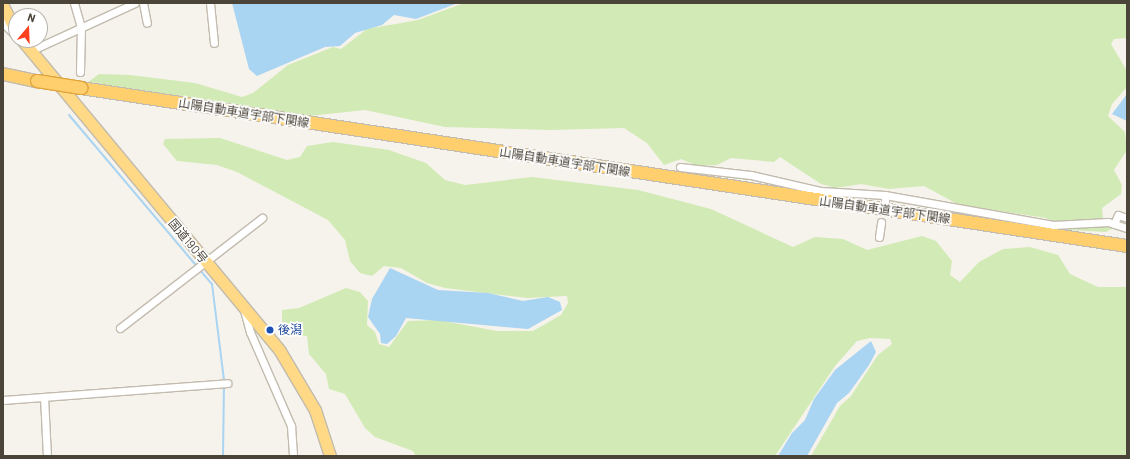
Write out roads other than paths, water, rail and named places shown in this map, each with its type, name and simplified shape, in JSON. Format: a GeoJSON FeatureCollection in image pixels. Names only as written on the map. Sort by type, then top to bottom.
{"type":"FeatureCollection","features":[{"type":"Feature","properties":{"kind":"highway"},"geometry":{"type":"LineString","coordinates":[[3,6],[8,16]]}},
{"type":"Feature","properties":{"kind":"highway","name":"国道190号"},"geometry":{"type":"LineString","coordinates":[[28,48],[244,309],[299,381],[315,410],[330,456]]}},
{"type":"Feature","properties":{"kind":"highway","name":"山陽自動車道宇部下関線"},"geometry":{"type":"LineString","coordinates":[[3,74],[81,88],[1127,246]]}},
{"type":"Feature","properties":{"kind":"street"},"geometry":{"type":"LineString","coordinates":[[74,3],[81,27],[80,72]]}},
{"type":"Feature","properties":{"kind":"street"},"geometry":{"type":"LineString","coordinates":[[30,51],[135,3]]}},
{"type":"Feature","properties":{"kind":"street"},"geometry":{"type":"LineString","coordinates":[[143,3],[147,23]]}},
{"type":"Feature","properties":{"kind":"street"},"geometry":{"type":"LineString","coordinates":[[210,3],[214,43]]}},
{"type":"Feature","properties":{"kind":"street"},"geometry":{"type":"LineString","coordinates":[[680,167],[751,175],[822,191],[885,198],[1052,225],[1114,224],[1127,228]]}},
{"type":"Feature","properties":{"kind":"street"},"geometry":{"type":"LineString","coordinates":[[1114,224],[1118,215],[1127,218]]}},
{"type":"Feature","properties":{"kind":"street"},"geometry":{"type":"LineString","coordinates":[[120,328],[262,218]]}},
{"type":"Feature","properties":{"kind":"street"},"geometry":{"type":"LineString","coordinates":[[878,237],[881,222]]}},
{"type":"Feature","properties":{"kind":"street"},"geometry":{"type":"LineString","coordinates":[[244,309],[250,332],[291,426],[293,456]]}},
{"type":"Feature","properties":{"kind":"street"},"geometry":{"type":"LineString","coordinates":[[3,400],[228,383]]}},
{"type":"Feature","properties":{"kind":"street"},"geometry":{"type":"LineString","coordinates":[[44,397],[48,456]]}},
{"type":"Feature","properties":{"kind":"water"},"geometry":{"type":"Polygon","coordinates":[[[232,3],[458,3],[416,19],[394,15],[382,25],[355,33],[340,46],[325,47],[257,76],[249,69],[232,3]]]}},
{"type":"Feature","properties":{"kind":"water"},"geometry":{"type":"Polygon","coordinates":[[[1127,94],[1127,121],[1112,114],[1127,94]]]}},
{"type":"Feature","properties":{"kind":"water"},"geometry":{"type":"Polygon","coordinates":[[[390,268],[438,290],[488,293],[523,301],[548,297],[560,302],[562,310],[528,329],[406,318],[396,336],[387,344],[381,343],[380,334],[368,317],[372,299],[390,268]]]}},
{"type":"Feature","properties":{"kind":"water"},"geometry":{"type":"Polygon","coordinates":[[[871,341],[876,352],[869,365],[849,393],[837,403],[807,456],[778,456],[792,433],[805,420],[814,399],[835,370],[871,341]]]}},
{"type":"Feature","properties":{"kind":"waterway"},"geometry":{"type":"LineString","coordinates":[[69,115],[212,284],[224,381]]}},
{"type":"Feature","properties":{"kind":"waterway"},"geometry":{"type":"LineString","coordinates":[[223,456],[224,385]]}},
{"type":"Feature","properties":{"kind":"place","name":"後潟"},"geometry":{"type":"Point","coordinates":[270,330]}}]}
